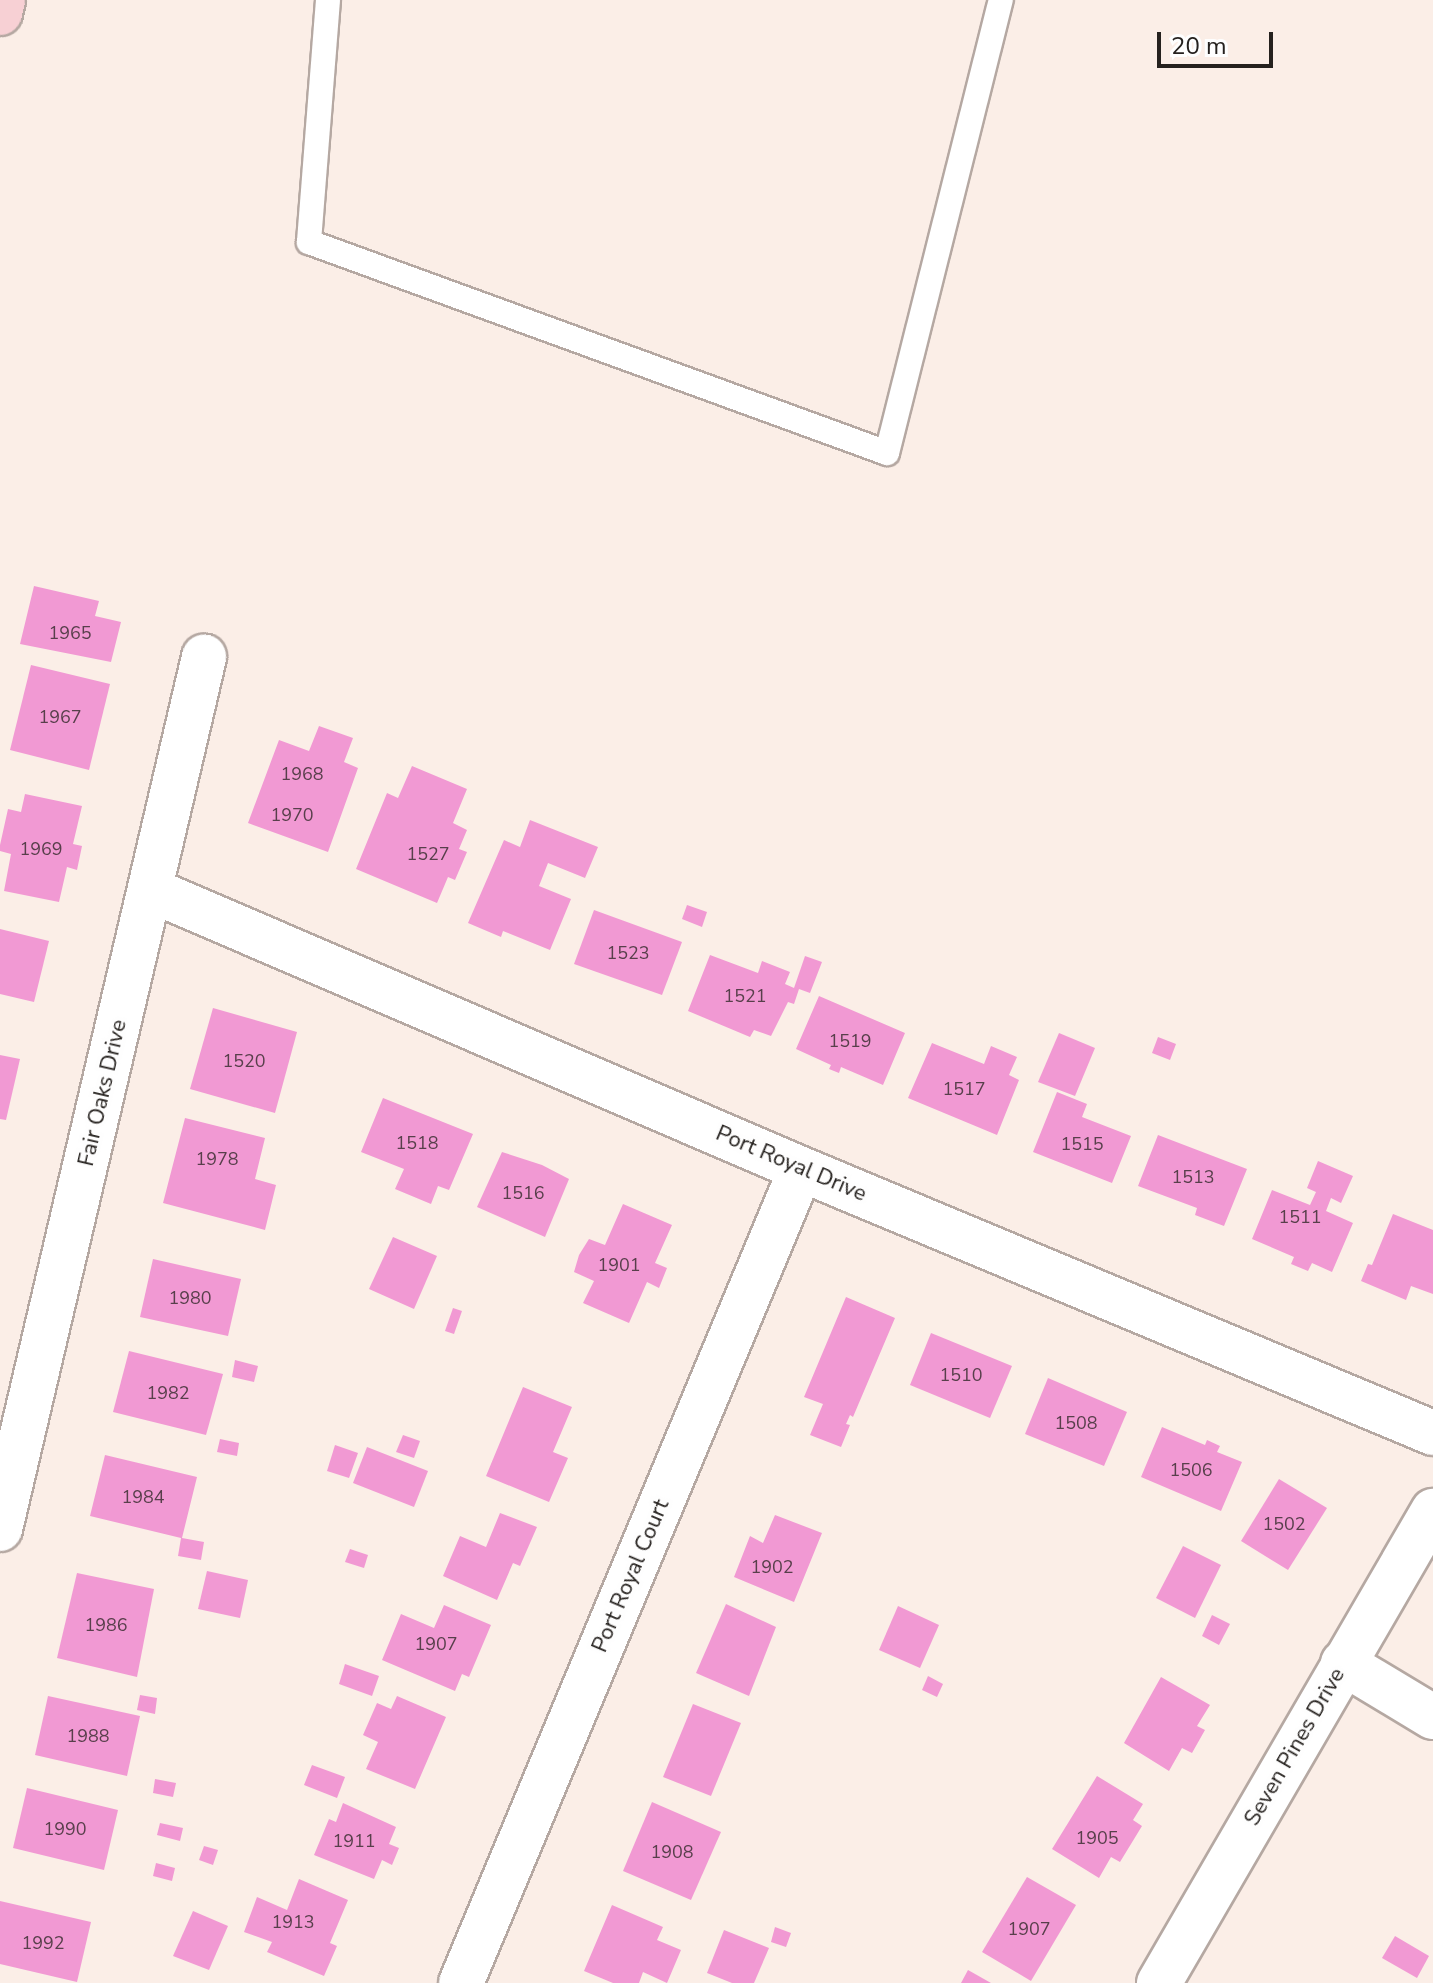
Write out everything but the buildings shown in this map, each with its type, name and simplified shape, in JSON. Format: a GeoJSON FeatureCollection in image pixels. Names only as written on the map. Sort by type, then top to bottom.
{"type":"FeatureCollection","features":[{"type":"Feature","properties":{"kind":"main road"},"geometry":{"type":"LineString","coordinates":[[0,13],[3,0]]}},
{"type":"Feature","properties":{"kind":"street","name":"Fair Oaks Drive"},"geometry":{"type":"LineString","coordinates":[[0,1529],[204,657]]}},
{"type":"Feature","properties":{"kind":"street","name":"Port Royal Drive"},"geometry":{"type":"LineString","coordinates":[[151,890],[801,1169],[1433,1433]]}},
{"type":"Feature","properties":{"kind":"street","name":"Port Royal Court"},"geometry":{"type":"LineString","coordinates":[[461,1983],[801,1169]]}},
{"type":"Feature","properties":{"kind":"street","name":"Seven Pines Drive"},"geometry":{"type":"LineString","coordinates":[[1159,1983],[1433,1511]]}},
{"type":"Feature","properties":{"kind":"street"},"geometry":{"type":"LineString","coordinates":[[1343,1663],[1433,1717]]}},
{"type":"Feature","properties":{"kind":"lane"},"geometry":{"type":"LineString","coordinates":[[328,0],[309,242],[887,453],[1001,0]]}}]}
